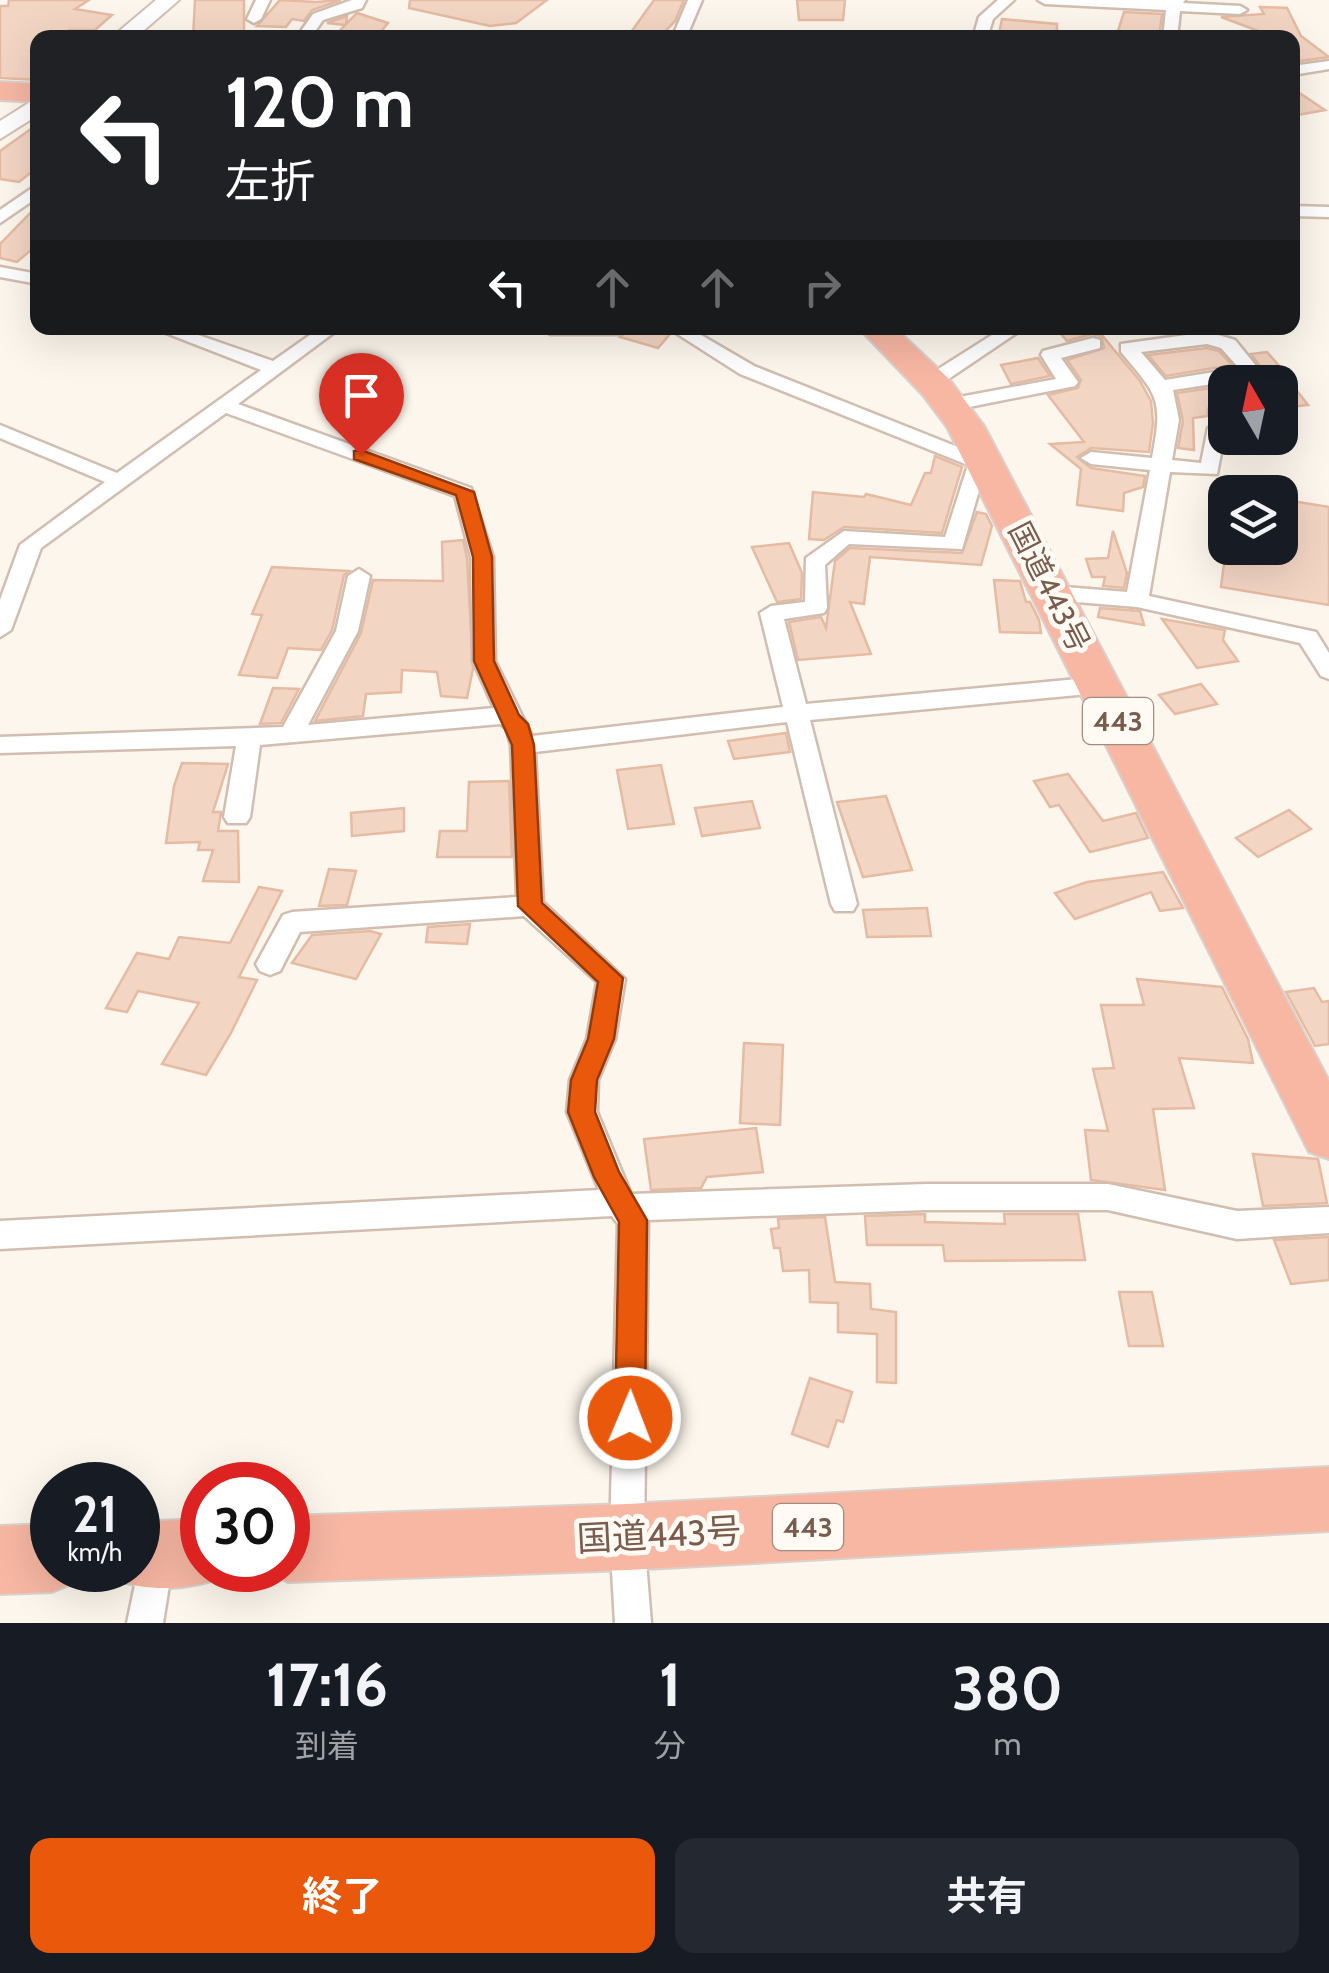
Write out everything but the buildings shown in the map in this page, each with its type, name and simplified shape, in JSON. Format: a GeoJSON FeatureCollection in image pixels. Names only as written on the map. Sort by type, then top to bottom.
{"type":"FeatureCollection","features":[{"type":"Feature","properties":{"kind":"highway"},"geometry":{"type":"LineString","coordinates":[[0,91],[30,93]]}},
{"type":"Feature","properties":{"kind":"highway","name":"国道443号"},"geometry":{"type":"LineString","coordinates":[[883,335],[940,393],[986,465],[1318,1094],[1329,1135]]}},
{"type":"Feature","properties":{"kind":"highway","name":"国道443号"},"geometry":{"type":"LineString","coordinates":[[310,1548],[628,1537],[1329,1499]]}},
{"type":"Feature","properties":{"kind":"highway"},"geometry":{"type":"LineString","coordinates":[[0,1560],[30,1559]]}},
{"type":"Feature","properties":{"kind":"street"},"geometry":{"type":"LineString","coordinates":[[132,30],[169,0]]}},
{"type":"Feature","properties":{"kind":"street"},"geometry":{"type":"LineString","coordinates":[[254,19],[264,0]]}},
{"type":"Feature","properties":{"kind":"street"},"geometry":{"type":"LineString","coordinates":[[309,30],[318,17],[356,6],[359,0]]}},
{"type":"Feature","properties":{"kind":"street"},"geometry":{"type":"LineString","coordinates":[[680,30],[695,0]]}},
{"type":"Feature","properties":{"kind":"street"},"geometry":{"type":"LineString","coordinates":[[982,30],[986,17],[1007,0]]}},
{"type":"Feature","properties":{"kind":"street"},"geometry":{"type":"LineString","coordinates":[[1045,0],[1240,10]]}},
{"type":"Feature","properties":{"kind":"street"},"geometry":{"type":"LineString","coordinates":[[1171,30],[1175,4]]}},
{"type":"Feature","properties":{"kind":"street"},"geometry":{"type":"LineString","coordinates":[[1300,69],[1329,64]]}},
{"type":"Feature","properties":{"kind":"street"},"geometry":{"type":"LineString","coordinates":[[0,132],[30,110]]}},
{"type":"Feature","properties":{"kind":"street"},"geometry":{"type":"LineString","coordinates":[[0,218],[30,197]]}},
{"type":"Feature","properties":{"kind":"street"},"geometry":{"type":"LineString","coordinates":[[0,200],[24,203]]}},
{"type":"Feature","properties":{"kind":"street"},"geometry":{"type":"LineString","coordinates":[[1300,210],[1329,212]]}},
{"type":"Feature","properties":{"kind":"street"},"geometry":{"type":"LineString","coordinates":[[0,272],[30,278]]}},
{"type":"Feature","properties":{"kind":"street"},"geometry":{"type":"LineString","coordinates":[[181,335],[273,368]]}},
{"type":"Feature","properties":{"kind":"street"},"geometry":{"type":"LineString","coordinates":[[0,630],[31,545],[321,335]]}},
{"type":"Feature","properties":{"kind":"street"},"geometry":{"type":"LineString","coordinates":[[688,335],[747,370],[986,465]]}},
{"type":"Feature","properties":{"kind":"street"},"geometry":{"type":"LineString","coordinates":[[940,393],[1007,335]]}},
{"type":"Feature","properties":{"kind":"street"},"geometry":{"type":"LineString","coordinates":[[1137,600],[1169,420],[1165,392],[1128,348],[1208,338],[1228,344],[1252,372],[1160,386]]}},
{"type":"Feature","properties":{"kind":"street"},"geometry":{"type":"LineString","coordinates":[[940,393],[1068,382],[1050,354],[1062,348],[1093,344]]}},
{"type":"Feature","properties":{"kind":"street"},"geometry":{"type":"LineString","coordinates":[[223,405],[464,492],[482,557],[484,661],[511,720]]}},
{"type":"Feature","properties":{"kind":"street"},"geometry":{"type":"LineString","coordinates":[[0,431],[117,480]]}},
{"type":"Feature","properties":{"kind":"street"},"geometry":{"type":"LineString","coordinates":[[1092,458],[1210,470],[1212,455]]}},
{"type":"Feature","properties":{"kind":"street"},"geometry":{"type":"LineString","coordinates":[[844,904],[771,613],[816,608],[814,563],[844,537],[954,544],[976,468],[986,465]]}},
{"type":"Feature","properties":{"kind":"street"},"geometry":{"type":"LineString","coordinates":[[292,736],[347,631],[359,576]]}},
{"type":"Feature","properties":{"kind":"street"},"geometry":{"type":"LineString","coordinates":[[1052,593],[1137,600],[1308,637],[1329,671]]}},
{"type":"Feature","properties":{"kind":"street"},"geometry":{"type":"LineString","coordinates":[[523,745],[797,713],[1100,685]]}},
{"type":"Feature","properties":{"kind":"street"},"geometry":{"type":"LineString","coordinates":[[0,745],[292,736],[505,716],[517,724],[523,745],[530,906],[610,978],[601,1039],[584,1080],[582,1112],[621,1205],[633,1220],[628,1537],[633,1623]]}},
{"type":"Feature","properties":{"kind":"street"},"geometry":{"type":"LineString","coordinates":[[237,817],[250,738]]}},
{"type":"Feature","properties":{"kind":"street"},"geometry":{"type":"LineString","coordinates":[[270,964],[292,922],[530,906]]}},
{"type":"Feature","properties":{"kind":"street"},"geometry":{"type":"LineString","coordinates":[[0,1235],[621,1205],[926,1197],[1108,1196],[1236,1225],[1329,1220]]}},
{"type":"Feature","properties":{"kind":"street"},"geometry":{"type":"LineString","coordinates":[[145,1623],[165,1554]]}},
{"type":"Feature","properties":{"kind":"route"},"geometry":{"type":"LineString","coordinates":[[361,455],[464,492],[482,557],[484,661],[511,720],[517,724],[523,745],[530,906],[610,978],[601,1039],[584,1080],[582,1112],[595,1152],[619,1202],[633,1220],[630,1418]]}}]}
